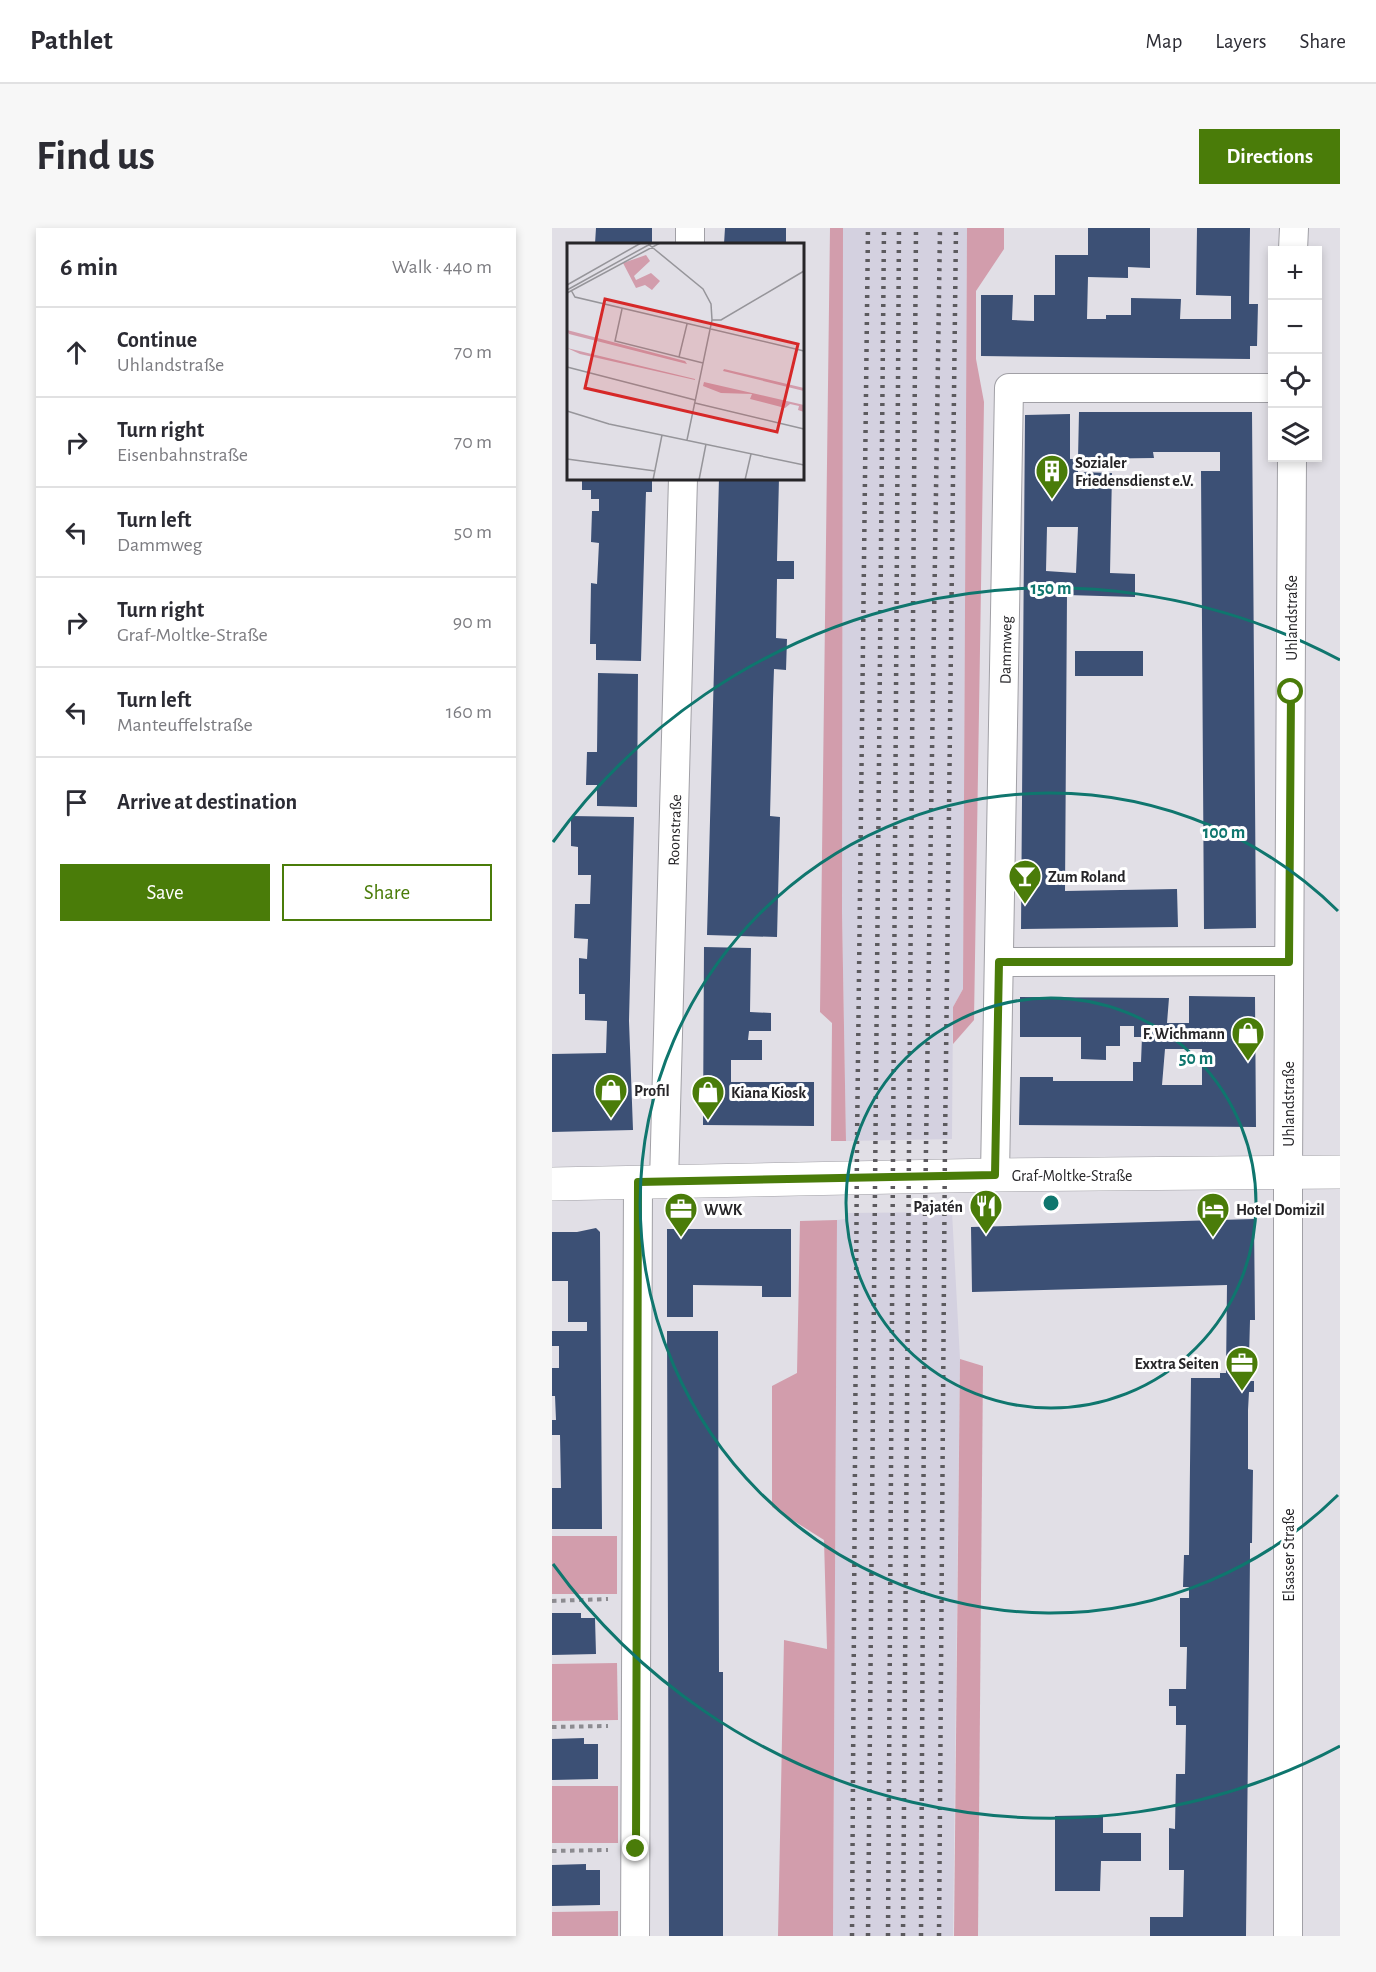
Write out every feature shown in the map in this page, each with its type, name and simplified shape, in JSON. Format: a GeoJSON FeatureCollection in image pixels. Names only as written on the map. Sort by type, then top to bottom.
{"type":"FeatureCollection","features":[{"type":"Feature","properties":{"kind":"main road","name":"Graf-Moltke-Straße"},"geometry":{"type":"LineString","coordinates":[[552,1184],[995,1175],[1340,1172]]}},
{"type":"Feature","properties":{"kind":"street"},"geometry":{"type":"LineString","coordinates":[[1293,246],[1294,228]]}},
{"type":"Feature","properties":{"kind":"street","name":"Dammweg"},"geometry":{"type":"LineString","coordinates":[[995,1175],[1009,388],[1268,388]]}},
{"type":"Feature","properties":{"kind":"street","name":"Uhlandstraße"},"geometry":{"type":"LineString","coordinates":[[1288,1174],[1292,462]]}},
{"type":"Feature","properties":{"kind":"street","name":"Roonstraße"},"geometry":{"type":"LineString","coordinates":[[635,1936],[637,1599],[651,1182],[683,480]]}},
{"type":"Feature","properties":{"kind":"street"},"geometry":{"type":"LineString","coordinates":[[999,962],[1289,962]]}},
{"type":"Feature","properties":{"kind":"street","name":"Elsasser Straße"},"geometry":{"type":"LineString","coordinates":[[1288,1174],[1288,1936]]}},
{"type":"Feature","properties":{"kind":"path"},"geometry":{"type":"LineString","coordinates":[[552,1601],[637,1599]]}},
{"type":"Feature","properties":{"kind":"path"},"geometry":{"type":"LineString","coordinates":[[552,1727],[636,1726]]}},
{"type":"Feature","properties":{"kind":"path"},"geometry":{"type":"LineString","coordinates":[[552,1851],[636,1849]]}},
{"type":"Feature","properties":{"kind":"shaded area"},"geometry":{"type":"Polygon","coordinates":[[[830,228],[843,228],[842,912],[846,1141],[831,1141],[832,1023],[820,1012],[830,228]]]}},
{"type":"Feature","properties":{"kind":"shaded area"},"geometry":{"type":"Polygon","coordinates":[[[843,228],[967,228],[963,989],[953,1007],[952,1139],[846,1141],[842,912],[843,228]]]}},
{"type":"Feature","properties":{"kind":"shaded area"},"geometry":{"type":"Polygon","coordinates":[[[967,228],[1004,228],[1004,249],[976,291],[976,359],[984,402],[974,1020],[953,1044],[953,1007],[963,989],[967,228]]]}},
{"type":"Feature","properties":{"kind":"shaded area"},"geometry":{"type":"Polygon","coordinates":[[[952,1212],[960,1359],[953,1936],[833,1936],[837,1220],[845,1219],[846,1213],[952,1212]]]}},
{"type":"Feature","properties":{"kind":"shaded area"},"geometry":{"type":"Polygon","coordinates":[[[837,1220],[833,1936],[778,1936],[784,1640],[827,1649],[824,1540],[772,1507],[772,1386],[797,1373],[800,1221],[837,1220]]]}},
{"type":"Feature","properties":{"kind":"shaded area"},"geometry":{"type":"Polygon","coordinates":[[[960,1359],[983,1366],[978,1936],[954,1936],[960,1359]]]}},
{"type":"Feature","properties":{"kind":"shaded area"},"geometry":{"type":"Polygon","coordinates":[[[552,1536],[617,1536],[617,1594],[552,1594],[552,1536]]]}},
{"type":"Feature","properties":{"kind":"shaded area"},"geometry":{"type":"Polygon","coordinates":[[[617,1663],[618,1720],[552,1721],[552,1664],[617,1663]]]}},
{"type":"Feature","properties":{"kind":"shaded area"},"geometry":{"type":"Polygon","coordinates":[[[552,1786],[618,1786],[618,1843],[552,1843],[552,1786]]]}},
{"type":"Feature","properties":{"kind":"shaded area"},"geometry":{"type":"Polygon","coordinates":[[[618,1911],[618,1936],[552,1936],[552,1912],[618,1911]]]}},
{"type":"Feature","properties":{"kind":"building"},"geometry":{"type":"Polygon","coordinates":[[[596,228],[652,228],[652,243],[595,243],[596,228]]]}},
{"type":"Feature","properties":{"kind":"building"},"geometry":{"type":"Polygon","coordinates":[[[725,228],[786,228],[786,243],[724,243],[725,228]]]}},
{"type":"Feature","properties":{"kind":"building"},"geometry":{"type":"Polygon","coordinates":[[[1088,228],[1150,228],[1150,268],[1128,267],[1128,278],[1088,277],[1087,319],[1106,319],[1106,315],[1131,315],[1131,298],[1181,299],[1180,319],[1231,319],[1231,296],[1196,295],[1197,228],[1250,228],[1249,304],[1258,304],[1257,346],[1250,346],[1250,359],[981,356],[981,295],[1013,295],[1012,320],[1034,321],[1034,295],[1055,295],[1055,255],[1088,255],[1088,228]]]}},
{"type":"Feature","properties":{"kind":"building"},"geometry":{"type":"Polygon","coordinates":[[[1079,412],[1252,412],[1256,928],[1204,929],[1201,471],[1220,471],[1220,452],[1153,452],[1154,458],[1078,459],[1079,412]]]}},
{"type":"Feature","properties":{"kind":"building"},"geometry":{"type":"Polygon","coordinates":[[[1070,414],[1070,459],[1078,459],[1078,472],[1112,473],[1110,573],[1135,574],[1135,597],[1067,595],[1065,891],[1177,889],[1178,927],[1021,929],[1025,415],[1070,414]],[[1047,527],[1046,571],[1076,573],[1078,527],[1047,527]]]}},
{"type":"Feature","properties":{"kind":"building"},"geometry":{"type":"Polygon","coordinates":[[[582,480],[652,480],[652,492],[646,492],[641,661],[596,660],[596,644],[590,644],[591,583],[597,584],[599,543],[591,542],[592,511],[599,511],[599,499],[591,499],[591,490],[582,490],[582,480]]]}},
{"type":"Feature","properties":{"kind":"building"},"geometry":{"type":"Polygon","coordinates":[[[719,480],[779,480],[777,561],[794,561],[794,579],[777,579],[776,638],[787,639],[786,670],[774,669],[773,698],[770,816],[780,817],[777,937],[707,935],[719,480]]]}},
{"type":"Feature","properties":{"kind":"building"},"geometry":{"type":"Polygon","coordinates":[[[1075,651],[1143,651],[1143,676],[1075,676],[1075,651]]]}},
{"type":"Feature","properties":{"kind":"building"},"geometry":{"type":"Polygon","coordinates":[[[598,673],[638,674],[637,807],[597,806],[597,785],[586,785],[587,752],[597,752],[598,673]]]}},
{"type":"Feature","properties":{"kind":"building"},"geometry":{"type":"Polygon","coordinates":[[[571,816],[634,817],[629,1021],[633,1130],[552,1132],[552,1054],[606,1053],[607,1021],[585,1020],[585,994],[579,994],[579,958],[587,959],[588,939],[574,938],[575,904],[590,904],[591,875],[578,875],[578,847],[571,846],[571,816]]]}},
{"type":"Feature","properties":{"kind":"building"},"geometry":{"type":"Polygon","coordinates":[[[704,947],[751,948],[750,1012],[771,1013],[771,1031],[749,1031],[748,1040],[762,1040],[762,1060],[731,1060],[731,1082],[814,1082],[814,1126],[703,1125],[704,947]]]}},
{"type":"Feature","properties":{"kind":"building"},"geometry":{"type":"Polygon","coordinates":[[[1189,996],[1255,997],[1256,1127],[1019,1125],[1020,1077],[1053,1077],[1053,1081],[1133,1081],[1133,1062],[1141,1062],[1142,1037],[1134,1037],[1134,1026],[1120,1026],[1120,1046],[1106,1046],[1106,1060],[1081,1059],[1081,1037],[1020,1037],[1020,997],[1169,998],[1167,1023],[1189,1023],[1189,996]],[[1165,1049],[1162,1085],[1202,1085],[1202,1049],[1165,1049]]]}},
{"type":"Feature","properties":{"kind":"building"},"geometry":{"type":"Polygon","coordinates":[[[1254,1219],[1255,1320],[1250,1320],[1249,1358],[1255,1358],[1254,1374],[1249,1373],[1249,1381],[1254,1381],[1254,1392],[1249,1392],[1248,1410],[1248,1469],[1253,1470],[1252,1543],[1250,1543],[1246,1936],[1150,1936],[1150,1917],[1183,1917],[1184,1870],[1169,1870],[1169,1828],[1175,1829],[1176,1774],[1185,1774],[1186,1725],[1176,1725],[1176,1706],[1169,1706],[1169,1689],[1186,1689],[1187,1647],[1180,1647],[1180,1598],[1189,1598],[1189,1587],[1183,1587],[1184,1555],[1189,1555],[1191,1378],[1220,1378],[1220,1373],[1226,1373],[1227,1285],[972,1292],[971,1227],[1254,1219]]]}},
{"type":"Feature","properties":{"kind":"building"},"geometry":{"type":"Polygon","coordinates":[[[596,1228],[600,1232],[602,1529],[552,1529],[552,1488],[561,1488],[560,1435],[552,1435],[552,1420],[556,1420],[555,1396],[552,1396],[552,1368],[559,1368],[559,1346],[552,1346],[552,1331],[587,1331],[587,1322],[568,1322],[568,1281],[552,1281],[552,1232],[577,1232],[596,1228]]]}},
{"type":"Feature","properties":{"kind":"building"},"geometry":{"type":"Polygon","coordinates":[[[667,1229],[791,1229],[791,1297],[762,1297],[762,1286],[693,1285],[693,1317],[667,1317],[667,1229]]]}},
{"type":"Feature","properties":{"kind":"building"},"geometry":{"type":"Polygon","coordinates":[[[667,1331],[718,1331],[719,1672],[723,1672],[723,1936],[669,1936],[667,1331]]]}},
{"type":"Feature","properties":{"kind":"building"},"geometry":{"type":"Polygon","coordinates":[[[552,1613],[581,1613],[581,1618],[595,1618],[596,1654],[552,1655],[552,1613]]]}},
{"type":"Feature","properties":{"kind":"building"},"geometry":{"type":"Polygon","coordinates":[[[584,1738],[584,1744],[598,1744],[598,1779],[552,1780],[552,1739],[584,1738]]]}},
{"type":"Feature","properties":{"kind":"building"},"geometry":{"type":"Polygon","coordinates":[[[1103,1815],[1103,1833],[1141,1833],[1141,1861],[1101,1861],[1100,1891],[1055,1891],[1055,1816],[1103,1815]]]}},
{"type":"Feature","properties":{"kind":"building"},"geometry":{"type":"Polygon","coordinates":[[[586,1864],[586,1870],[600,1870],[600,1905],[552,1906],[552,1865],[586,1864]]]}},
{"type":"Feature","properties":{"kind":"railway"},"geometry":{"type":"LineString","coordinates":[[852,1936],[857,1142],[868,228]]}},
{"type":"Feature","properties":{"kind":"railway"},"geometry":{"type":"LineString","coordinates":[[868,1936],[884,228]]}},
{"type":"Feature","properties":{"kind":"railway"},"geometry":{"type":"LineString","coordinates":[[888,1936],[899,228]]}},
{"type":"Feature","properties":{"kind":"railway"},"geometry":{"type":"LineString","coordinates":[[903,1936],[916,228]]}},
{"type":"Feature","properties":{"kind":"railway"},"geometry":{"type":"LineString","coordinates":[[921,1936],[925,1214],[940,228]]}},
{"type":"Feature","properties":{"kind":"railway"},"geometry":{"type":"LineString","coordinates":[[939,1936],[945,1143],[956,228]]}},
{"type":"Feature","properties":{"kind":"place","name":"Sozialer Friedensdienst e.V."},"geometry":{"type":"Point","coordinates":[1052,500]}},
{"type":"Feature","properties":{"kind":"place","name":"Zum Roland"},"geometry":{"type":"Point","coordinates":[1025,905]}},
{"type":"Feature","properties":{"kind":"place","name":"F. Wichmann"},"geometry":{"type":"Point","coordinates":[1248,1062]}},
{"type":"Feature","properties":{"kind":"place","name":"Profil"},"geometry":{"type":"Point","coordinates":[611,1119]}},
{"type":"Feature","properties":{"kind":"place","name":"Kiana Kiosk"},"geometry":{"type":"Point","coordinates":[708,1121]}},
{"type":"Feature","properties":{"kind":"place","name":"Pajatén"},"geometry":{"type":"Point","coordinates":[986,1235]}},
{"type":"Feature","properties":{"kind":"place","name":"WWK"},"geometry":{"type":"Point","coordinates":[681,1238]}},
{"type":"Feature","properties":{"kind":"place","name":"Hotel Domizil"},"geometry":{"type":"Point","coordinates":[1213,1238]}},
{"type":"Feature","properties":{"kind":"place","name":"Exxtra Seiten"},"geometry":{"type":"Point","coordinates":[1242,1392]}},
{"type":"Feature","properties":{"kind":"route"},"geometry":{"type":"LineString","coordinates":[[636,1849],[638,1182],[995,1175],[999,962],[1053,964],[1289,962],[1291,692]]}}]}
